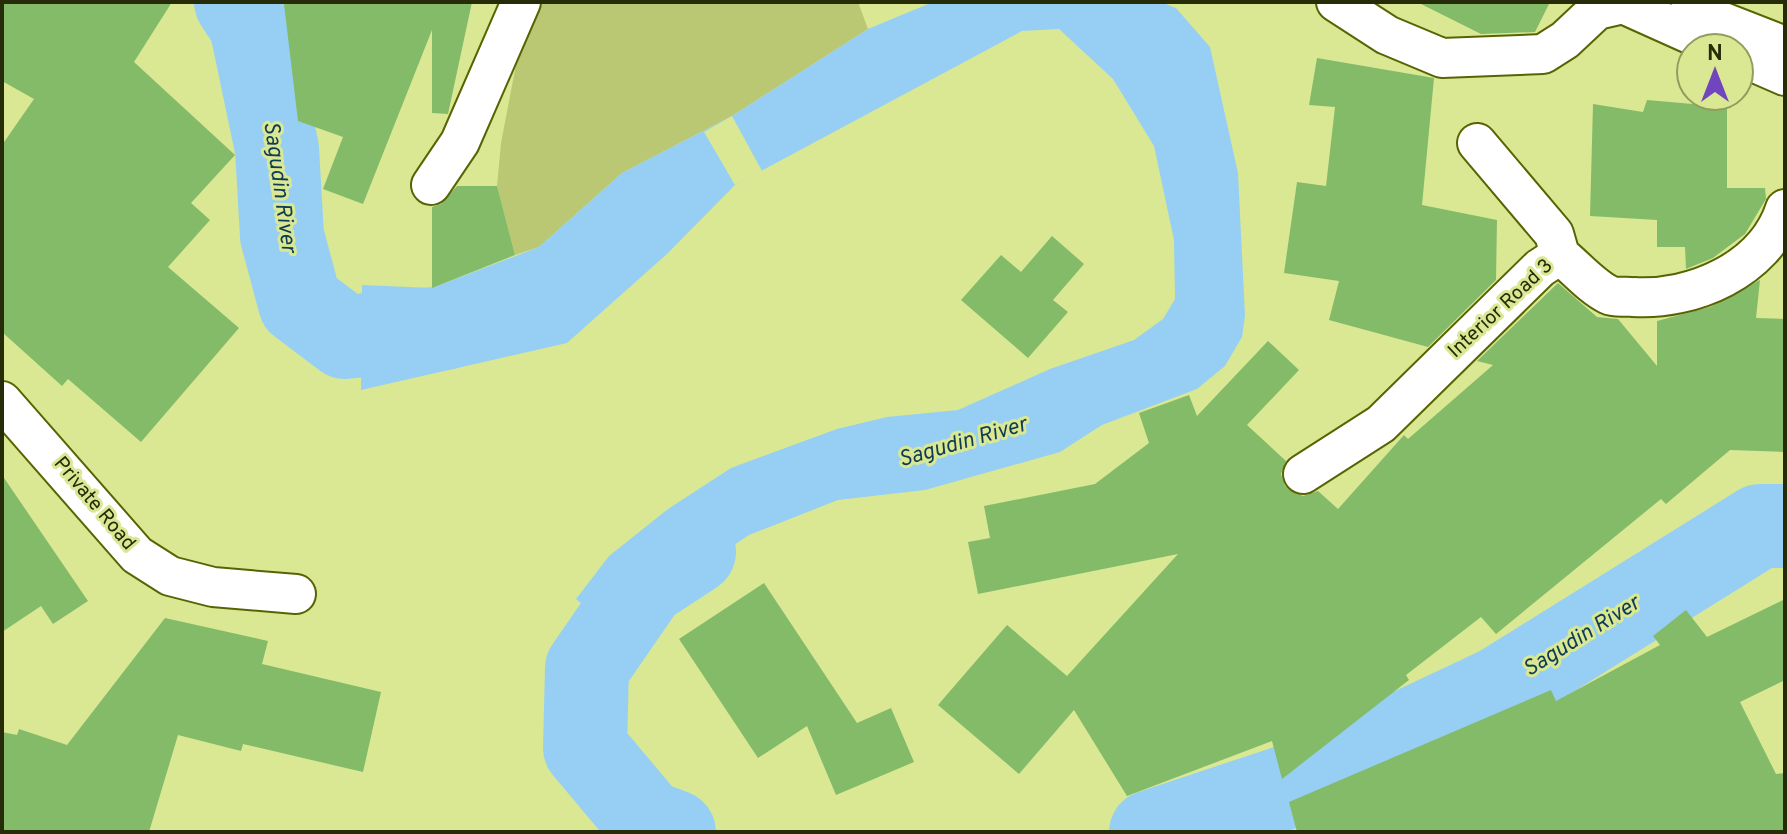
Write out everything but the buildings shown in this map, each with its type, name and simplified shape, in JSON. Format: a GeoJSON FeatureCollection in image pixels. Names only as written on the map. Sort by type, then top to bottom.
{"type":"FeatureCollection","features":[{"type":"Feature","properties":{"kind":"street"},"geometry":{"type":"LineString","coordinates":[[431,185],[460,142],[521,2]]}},
{"type":"Feature","properties":{"kind":"street"},"geometry":{"type":"LineString","coordinates":[[1336,2],[1387,35],[1442,58],[1543,54],[1565,40],[1597,10],[1623,4],[1685,32]]}},
{"type":"Feature","properties":{"kind":"street"},"geometry":{"type":"LineString","coordinates":[[1677,2],[1785,46]]}},
{"type":"Feature","properties":{"kind":"street"},"geometry":{"type":"LineString","coordinates":[[1755,63],[1785,76]]}},
{"type":"Feature","properties":{"kind":"street"},"geometry":{"type":"LineString","coordinates":[[1477,143],[1554,234],[1560,255]]}},
{"type":"Feature","properties":{"kind":"street","name":"Interior Road 3"},"geometry":{"type":"LineString","coordinates":[[1303,474],[1381,424],[1540,268],[1560,255],[1609,295],[1656,298],[1690,292],[1724,278],[1763,247],[1785,209]]}},
{"type":"Feature","properties":{"kind":"street","name":"Private Road"},"geometry":{"type":"LineString","coordinates":[[2,401],[137,555],[170,576],[213,587],[296,594]]}},
{"type":"Feature","properties":{"kind":"green space"},"geometry":{"type":"Polygon","coordinates":[[[543,2],[858,2],[868,29],[732,116],[622,173],[539,247],[515,255],[497,186],[501,143],[519,49],[543,2]]]}},
{"type":"Feature","properties":{"kind":"water"},"geometry":{"type":"Polygon","coordinates":[[[933,2],[1161,2],[1176,8],[1210,47],[1238,173],[1245,316],[1242,337],[1225,366],[1197,389],[1102,425],[1060,452],[925,490],[838,500],[749,535],[680,581],[621,636],[576,599],[609,556],[668,509],[731,468],[837,429],[887,417],[958,410],[1050,369],[1134,340],[1163,319],[1175,299],[1174,240],[1154,146],[1113,79],[1059,29],[1022,31],[735,185],[667,254],[567,343],[361,390],[362,285],[432,288],[539,247],[622,173],[732,116],[868,29],[933,2]]]}},
{"type":"Feature","properties":{"kind":"pier"},"geometry":{"type":"Polygon","coordinates":[[[732,116],[762,171],[735,185],[704,132],[732,116]]]}},
{"type":"Feature","properties":{"kind":"waterway","name":"Sagudin River"},"geometry":{"type":"LineString","coordinates":[[236,2],[251,25],[277,149],[282,236],[300,303],[345,337],[445,328],[477,318]]}},
{"type":"Feature","properties":{"kind":"waterway","name":"Sagudin River"},"geometry":{"type":"LineString","coordinates":[[1151,832],[1296,784],[1500,688],[1760,526],[1785,526]]}},
{"type":"Feature","properties":{"kind":"waterway","name":"Sagudin River"},"geometry":{"type":"LineString","coordinates":[[674,832],[647,822],[585,748],[587,668],[645,584],[694,552]]}}]}
